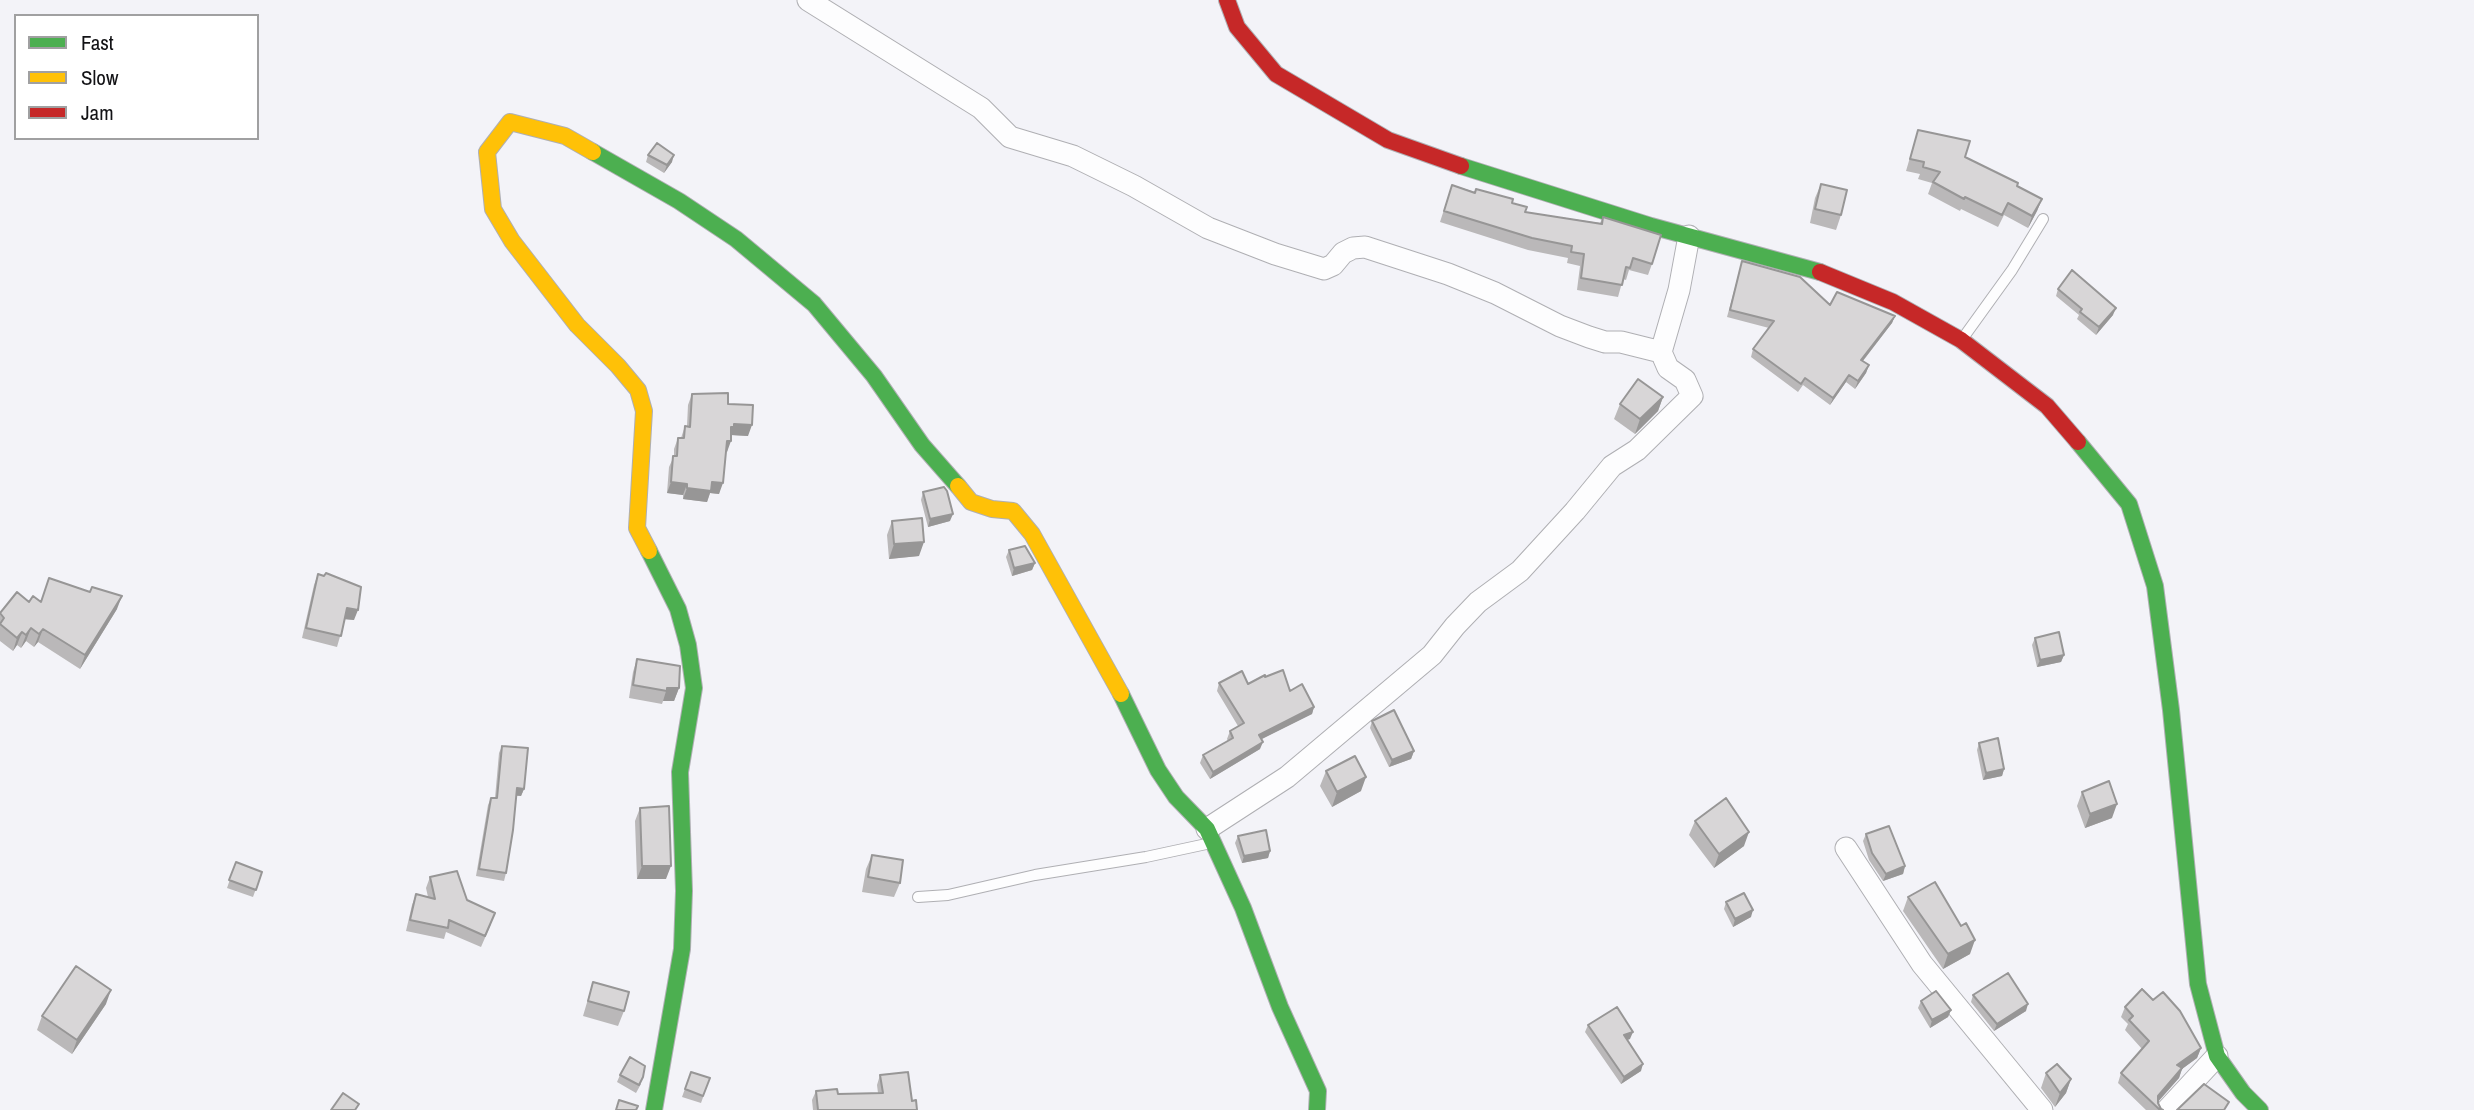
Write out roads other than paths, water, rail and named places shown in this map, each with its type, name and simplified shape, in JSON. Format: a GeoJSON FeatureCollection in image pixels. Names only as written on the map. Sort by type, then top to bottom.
{"type":"FeatureCollection","features":[{"type":"Feature","properties":{"kind":"street"},"geometry":{"type":"LineString","coordinates":[[808,0],[981,108],[1010,137],[1073,156],[1134,186],[1208,228],[1275,254],[1324,269],[1333,265],[1343,253],[1353,248],[1365,247],[1448,274],[1589,337],[1661,352]]}},
{"type":"Feature","properties":{"kind":"street"},"geometry":{"type":"LineString","coordinates":[[1227,0],[1237,27],[1276,74],[1388,140],[1475,171],[1689,236],[1827,274],[1893,302],[1961,340],[2047,406],[2108,476],[2129,505],[2155,586],[2171,710],[2198,984],[2217,1056],[2243,1094],[2260,1110]]}},
{"type":"Feature","properties":{"kind":"street"},"geometry":{"type":"LineString","coordinates":[[654,1110],[682,949],[684,891],[680,772],[694,688],[678,609],[637,528],[644,411],[638,390],[577,324],[512,241],[493,209],[487,152],[510,122],[565,136],[679,201],[736,239],[814,304],[874,376],[922,445],[971,502],[992,509],[1013,511],[1032,534],[1136,720],[1158,769],[1176,797],[1210,836],[1243,908],[1280,1007],[1318,1091],[1317,1110]]}},
{"type":"Feature","properties":{"kind":"street"},"geometry":{"type":"LineString","coordinates":[[1210,836],[1287,777],[1432,655],[1478,601],[1520,571],[1612,466],[1637,450],[1692,396],[1689,386],[1668,368],[1661,352],[1679,290],[1689,236]]}},
{"type":"Feature","properties":{"kind":"street"},"geometry":{"type":"LineString","coordinates":[[1846,848],[1922,964],[2042,1110]]}},
{"type":"Feature","properties":{"kind":"street"},"geometry":{"type":"LineString","coordinates":[[2167,1110],[2217,1056]]}},
{"type":"Feature","properties":{"kind":"lane"},"geometry":{"type":"LineString","coordinates":[[1961,340],[2012,270],[2043,219]]}},
{"type":"Feature","properties":{"kind":"lane"},"geometry":{"type":"LineString","coordinates":[[918,897],[948,895],[1035,875],[1146,857],[1210,836]]}}]}
